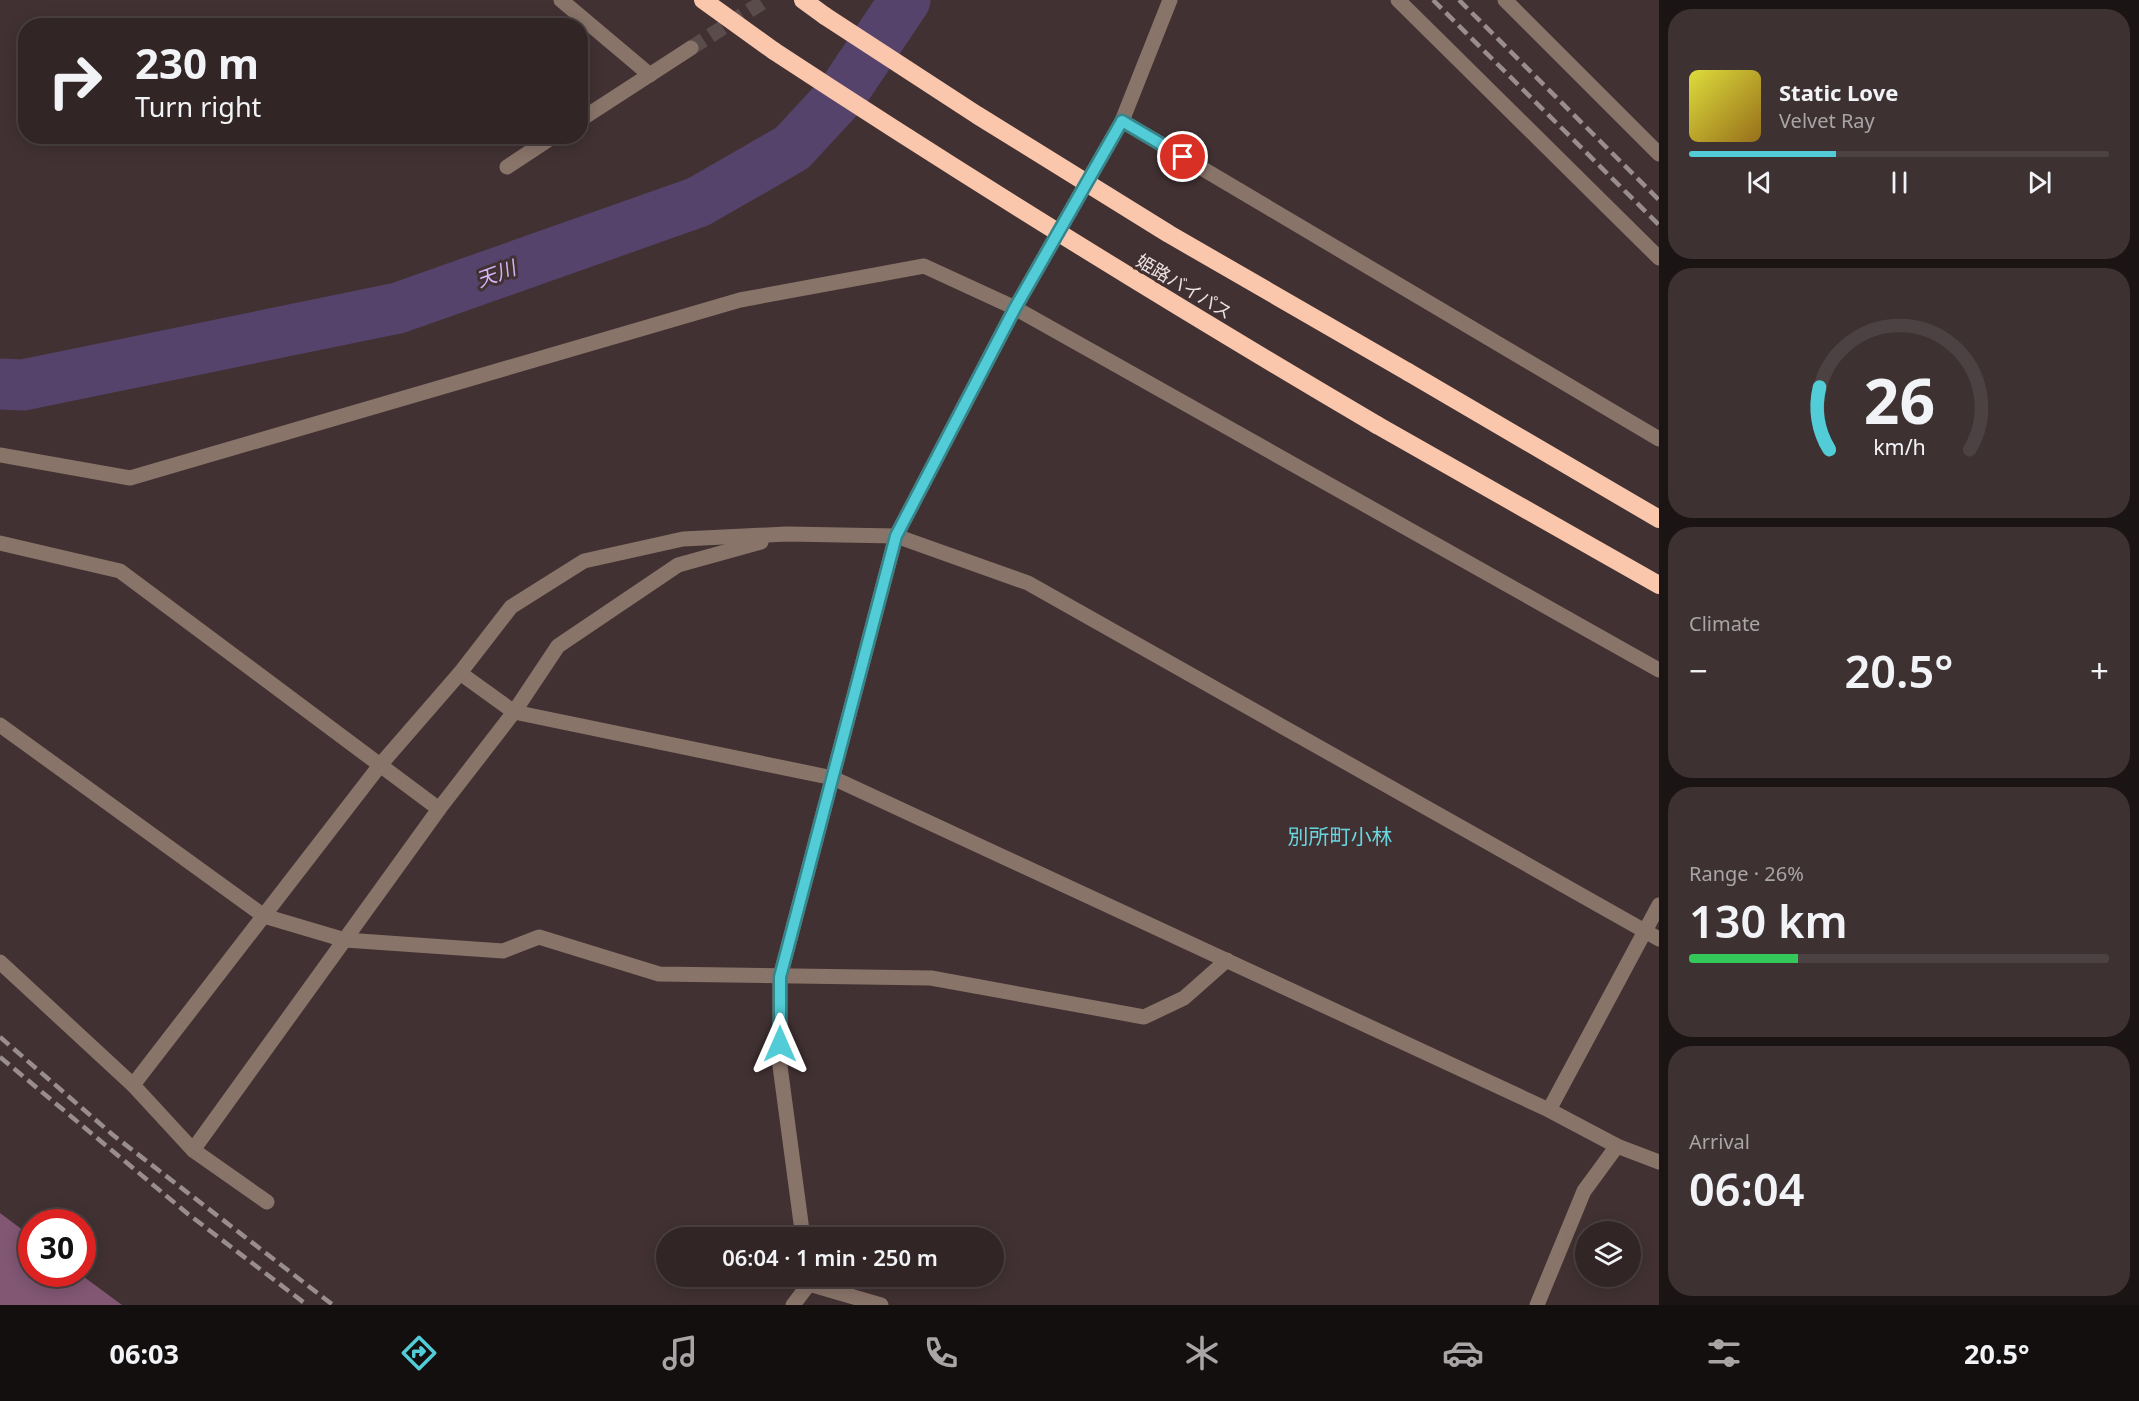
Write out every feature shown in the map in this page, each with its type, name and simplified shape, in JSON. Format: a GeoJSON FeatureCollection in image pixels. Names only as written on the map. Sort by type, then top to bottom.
{"type":"FeatureCollection","features":[{"type":"Feature","properties":{"kind":"highway","name":"姫路バイパス"},"geometry":{"type":"LineString","coordinates":[[703,0],[774,51],[942,162],[1135,282],[1377,425],[1659,585]]}},
{"type":"Feature","properties":{"kind":"highway","name":"姫路バイパス"},"geometry":{"type":"LineString","coordinates":[[803,0],[977,115],[1169,234],[1659,519]]}},
{"type":"Feature","properties":{"kind":"street"},"geometry":{"type":"LineString","coordinates":[[561,0],[582,18]]}},
{"type":"Feature","properties":{"kind":"street"},"geometry":{"type":"LineString","coordinates":[[802,1227],[780,1066],[780,977],[896,536],[1015,308],[1122,121],[1170,0]]}},
{"type":"Feature","properties":{"kind":"street"},"geometry":{"type":"LineString","coordinates":[[1398,0],[1659,258]]}},
{"type":"Feature","properties":{"kind":"street"},"geometry":{"type":"LineString","coordinates":[[1505,0],[1659,154]]}},
{"type":"Feature","properties":{"kind":"street"},"geometry":{"type":"LineString","coordinates":[[588,23],[650,75]]}},
{"type":"Feature","properties":{"kind":"street"},"geometry":{"type":"LineString","coordinates":[[588,115],[691,48]]}},
{"type":"Feature","properties":{"kind":"street"},"geometry":{"type":"LineString","coordinates":[[1122,121],[1659,439]]}},
{"type":"Feature","properties":{"kind":"street"},"geometry":{"type":"LineString","coordinates":[[507,167],[542,144]]}},
{"type":"Feature","properties":{"kind":"street"},"geometry":{"type":"LineString","coordinates":[[0,455],[130,478],[740,300],[924,266],[1015,308],[1659,670]]}},
{"type":"Feature","properties":{"kind":"street"},"geometry":{"type":"LineString","coordinates":[[193,1150],[439,809],[514,712],[558,646],[678,565],[787,534]]}},
{"type":"Feature","properties":{"kind":"street"},"geometry":{"type":"LineString","coordinates":[[133,1085],[381,764],[460,674],[511,607],[584,561],[683,539],[787,534],[896,536],[1028,582],[1659,939]]}},
{"type":"Feature","properties":{"kind":"street"},"geometry":{"type":"LineString","coordinates":[[0,543],[120,571],[439,809]]}},
{"type":"Feature","properties":{"kind":"street"},"geometry":{"type":"LineString","coordinates":[[460,674],[514,712],[833,778],[1549,1110],[1617,1146],[1659,1162]]}},
{"type":"Feature","properties":{"kind":"street"},"geometry":{"type":"LineString","coordinates":[[0,725],[264,916],[345,940],[503,951],[539,937],[659,974],[931,978],[1144,1017],[1184,998],[1227,960]]}},
{"type":"Feature","properties":{"kind":"street"},"geometry":{"type":"LineString","coordinates":[[1549,1110],[1659,905]]}},
{"type":"Feature","properties":{"kind":"street"},"geometry":{"type":"LineString","coordinates":[[0,962],[133,1085],[193,1150],[267,1202]]}},
{"type":"Feature","properties":{"kind":"street"},"geometry":{"type":"LineString","coordinates":[[1538,1305],[1584,1191],[1617,1146]]}},
{"type":"Feature","properties":{"kind":"street"},"geometry":{"type":"LineString","coordinates":[[793,1305],[805,1287]]}},
{"type":"Feature","properties":{"kind":"street"},"geometry":{"type":"LineString","coordinates":[[829,1287],[881,1305]]}},
{"type":"Feature","properties":{"kind":"building"},"geometry":{"type":"Polygon","coordinates":[[[0,1213],[18,1226],[18,1287],[96,1286],[122,1305],[0,1305],[0,1213]]]}},
{"type":"Feature","properties":{"kind":"waterway","name":"天川"},"geometry":{"type":"LineString","coordinates":[[0,384],[23,385],[398,308],[698,202],[792,148],[842,94],[905,0]]}},
{"type":"Feature","properties":{"kind":"tunnel"},"geometry":{"type":"LineString","coordinates":[[691,48],[766,0]]}},
{"type":"Feature","properties":{"kind":"railway"},"geometry":{"type":"LineString","coordinates":[[1433,0],[1659,225]]}},
{"type":"Feature","properties":{"kind":"railway"},"geometry":{"type":"LineString","coordinates":[[1459,0],[1659,200]]}},
{"type":"Feature","properties":{"kind":"railway"},"geometry":{"type":"LineString","coordinates":[[0,1037],[113,1135],[333,1305]]}},
{"type":"Feature","properties":{"kind":"railway"},"geometry":{"type":"LineString","coordinates":[[0,1057],[188,1214],[307,1305]]}},
{"type":"Feature","properties":{"kind":"district","name":"別所町小林"},"geometry":{"type":"Point","coordinates":[1340,837]}},
{"type":"Feature","properties":{"kind":"route"},"geometry":{"type":"LineString","coordinates":[[780,1044],[780,977],[896,536],[1015,308],[1122,121],[1183,157]]}}]}
